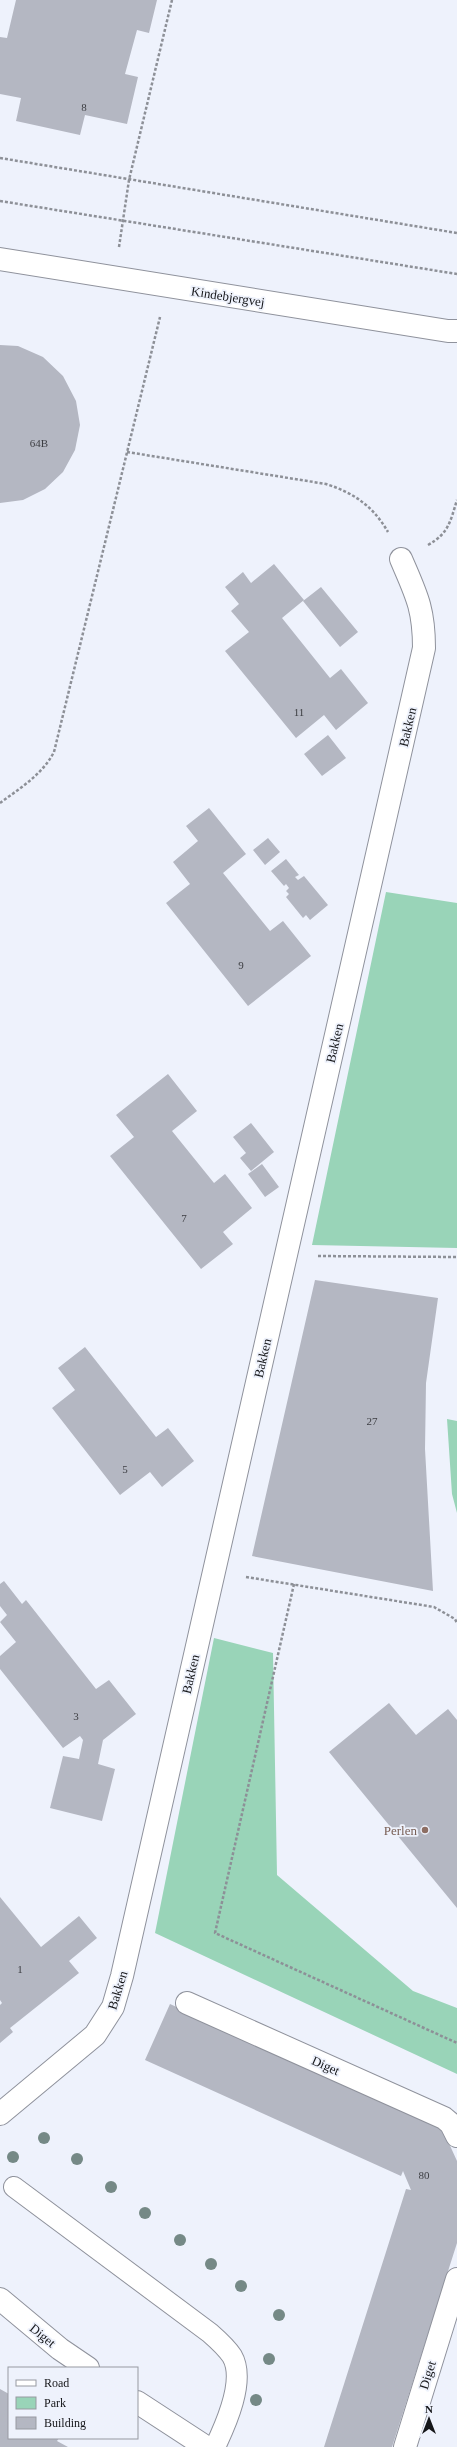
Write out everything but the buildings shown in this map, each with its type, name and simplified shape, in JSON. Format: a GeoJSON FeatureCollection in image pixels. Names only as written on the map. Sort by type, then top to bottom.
{"type":"FeatureCollection","features":[{"type":"Feature","properties":{"kind":"street","name":"Kindebjergvej"},"geometry":{"type":"LineString","coordinates":[[0,259],[448,331],[457,331]]}},
{"type":"Feature","properties":{"kind":"street","name":"Bakken"},"geometry":{"type":"LineString","coordinates":[[0,2114],[95,2036],[113,2007],[131,1940],[285,1255],[424,648],[424,624],[421,604],[400,559]]}},
{"type":"Feature","properties":{"kind":"street","name":"Diget"},"geometry":{"type":"LineString","coordinates":[[188,2003],[444,2118],[451,2124],[457,2136]]}},
{"type":"Feature","properties":{"kind":"street","name":"Diget"},"geometry":{"type":"LineString","coordinates":[[405,2447],[457,2279]]}},
{"type":"Feature","properties":{"kind":"street","name":"Diget"},"geometry":{"type":"LineString","coordinates":[[0,2299],[60,2349],[87,2367]]}},
{"type":"Feature","properties":{"kind":"street"},"geometry":{"type":"LineString","coordinates":[[138,2403],[206,2447]]}},
{"type":"Feature","properties":{"kind":"lane"},"geometry":{"type":"LineString","coordinates":[[14,2187],[210,2333],[232,2356],[236,2371],[232,2405],[215,2447]]}},
{"type":"Feature","properties":{"kind":"path"},"geometry":{"type":"LineString","coordinates":[[116,278],[122,221],[129,180],[172,0]]}},
{"type":"Feature","properties":{"kind":"path"},"geometry":{"type":"LineString","coordinates":[[0,158],[457,233]]}},
{"type":"Feature","properties":{"kind":"path"},"geometry":{"type":"LineString","coordinates":[[0,201],[457,274]]}},
{"type":"Feature","properties":{"kind":"path"},"geometry":{"type":"LineString","coordinates":[[0,803],[38,774],[48,764],[54,752],[167,286]]}},
{"type":"Feature","properties":{"kind":"path"},"geometry":{"type":"LineString","coordinates":[[127,452],[326,484],[344,490],[360,499],[372,510],[389,535],[400,559],[442,536],[447,530],[457,500]]}},
{"type":"Feature","properties":{"kind":"path"},"geometry":{"type":"LineString","coordinates":[[285,1255],[457,1257]]}},
{"type":"Feature","properties":{"kind":"path"},"geometry":{"type":"LineString","coordinates":[[213,1573],[294,1584],[434,1607],[455,1619],[457,1623]]}},
{"type":"Feature","properties":{"kind":"path"},"geometry":{"type":"LineString","coordinates":[[294,1584],[215,1933],[457,2043]]}},
{"type":"Feature","properties":{"kind":"green space"},"geometry":{"type":"Polygon","coordinates":[[[386,892],[457,903],[457,1248],[312,1245],[386,892]]]}},
{"type":"Feature","properties":{"kind":"green space"},"geometry":{"type":"Polygon","coordinates":[[[447,1419],[457,1421],[457,1513],[452,1494],[447,1419]]]}},
{"type":"Feature","properties":{"kind":"green space"},"geometry":{"type":"Polygon","coordinates":[[[214,1638],[273,1653],[277,1875],[413,1991],[457,2008],[457,2074],[155,1933],[214,1638]]]}},
{"type":"Feature","properties":{"kind":"place","name":"Perlen"},"geometry":{"type":"Point","coordinates":[425,1830]}}]}
